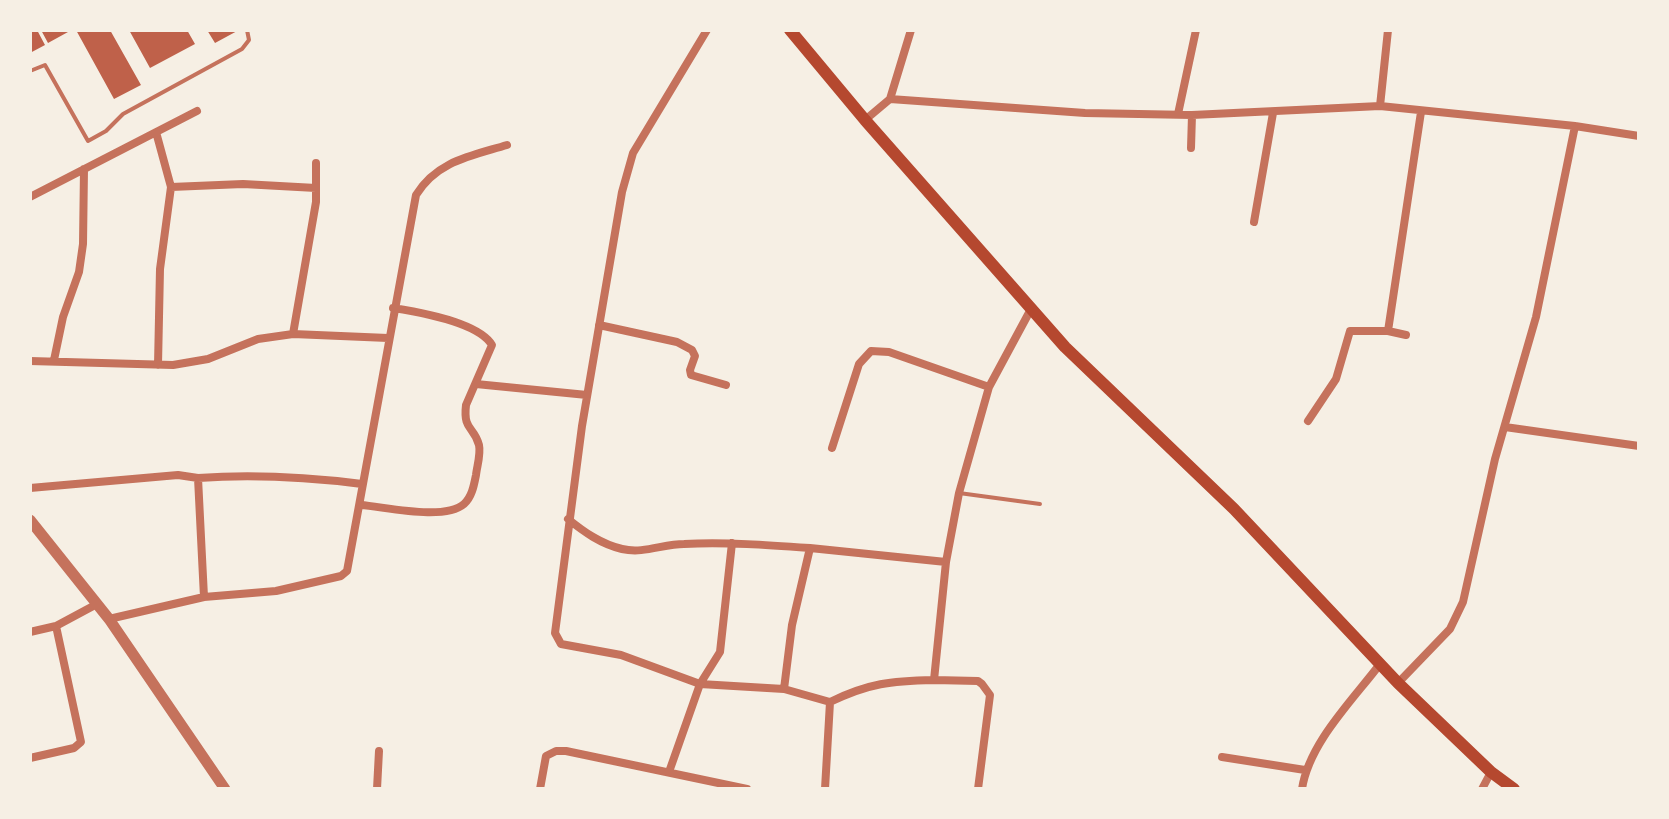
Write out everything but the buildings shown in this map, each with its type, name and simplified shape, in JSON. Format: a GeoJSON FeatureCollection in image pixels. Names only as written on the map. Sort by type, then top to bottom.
{"type":"FeatureCollection","features":[{"type":"Feature","properties":{"kind":"main road"},"geometry":{"type":"LineString","coordinates":[[790,30],[1065,347],[1234,509],[1398,683],[1491,772],[1514,789]]}},
{"type":"Feature","properties":{"kind":"street"},"geometry":{"type":"LineString","coordinates":[[707,30],[633,153],[622,192],[568,519],[555,633],[561,644],[621,655],[700,684],[784,689],[830,702],[856,689],[881,682],[978,681],[989,692],[990,707],[978,789]]}},
{"type":"Feature","properties":{"kind":"street"},"geometry":{"type":"LineString","coordinates":[[865,120],[890,99],[911,30]]}},
{"type":"Feature","properties":{"kind":"street"},"geometry":{"type":"LineString","coordinates":[[1178,114],[1196,30]]}},
{"type":"Feature","properties":{"kind":"street"},"geometry":{"type":"LineString","coordinates":[[1380,106],[1388,30]]}},
{"type":"Feature","properties":{"kind":"street"},"geometry":{"type":"LineString","coordinates":[[890,99],[1085,113],[1192,115],[1380,106],[1575,126],[1639,136]]}},
{"type":"Feature","properties":{"kind":"street"},"geometry":{"type":"LineString","coordinates":[[30,197],[197,111]]}},
{"type":"Feature","properties":{"kind":"street"},"geometry":{"type":"LineString","coordinates":[[1388,331],[1421,112]]}},
{"type":"Feature","properties":{"kind":"street"},"geometry":{"type":"LineString","coordinates":[[1254,222],[1273,113]]}},
{"type":"Feature","properties":{"kind":"street"},"geometry":{"type":"LineString","coordinates":[[1191,148],[1192,115]]}},
{"type":"Feature","properties":{"kind":"street"},"geometry":{"type":"LineString","coordinates":[[1398,683],[1450,629],[1458,613],[1536,317],[1575,126]]}},
{"type":"Feature","properties":{"kind":"street"},"geometry":{"type":"LineString","coordinates":[[156,132],[171,187],[160,269],[158,365]]}},
{"type":"Feature","properties":{"kind":"street"},"geometry":{"type":"LineString","coordinates":[[109,619],[204,597],[276,591],[341,576],[347,571],[416,195],[422,184],[449,162],[507,145]]}},
{"type":"Feature","properties":{"kind":"street"},"geometry":{"type":"LineString","coordinates":[[293,334],[316,202],[316,163]]}},
{"type":"Feature","properties":{"kind":"street"},"geometry":{"type":"LineString","coordinates":[[54,360],[63,317],[79,272],[83,244],[84,169]]}},
{"type":"Feature","properties":{"kind":"street"},"geometry":{"type":"LineString","coordinates":[[171,187],[243,184],[316,188]]}},
{"type":"Feature","properties":{"kind":"street"},"geometry":{"type":"LineString","coordinates":[[361,505],[438,513],[465,503],[472,492],[480,447],[466,423],[466,405],[492,345],[482,334],[432,313],[393,308]]}},
{"type":"Feature","properties":{"kind":"street"},"geometry":{"type":"LineString","coordinates":[[934,680],[946,562],[959,493],[989,387],[1031,309]]}},
{"type":"Feature","properties":{"kind":"street"},"geometry":{"type":"LineString","coordinates":[[599,325],[685,345],[695,356],[691,375],[726,385]]}},
{"type":"Feature","properties":{"kind":"street"},"geometry":{"type":"LineString","coordinates":[[1308,421],[1336,379],[1350,331],[1388,331],[1406,335]]}},
{"type":"Feature","properties":{"kind":"street"},"geometry":{"type":"LineString","coordinates":[[30,361],[158,365],[194,362],[258,339],[293,334],[388,338]]}},
{"type":"Feature","properties":{"kind":"street"},"geometry":{"type":"LineString","coordinates":[[832,448],[859,364],[871,351],[889,352],[989,387]]}},
{"type":"Feature","properties":{"kind":"street"},"geometry":{"type":"LineString","coordinates":[[476,384],[587,395]]}},
{"type":"Feature","properties":{"kind":"street"},"geometry":{"type":"LineString","coordinates":[[1505,427],[1639,446]]}},
{"type":"Feature","properties":{"kind":"street"},"geometry":{"type":"LineString","coordinates":[[30,488],[178,475],[198,478],[288,476],[362,484]]}},
{"type":"Feature","properties":{"kind":"street"},"geometry":{"type":"LineString","coordinates":[[198,478],[204,597]]}},
{"type":"Feature","properties":{"kind":"street"},"geometry":{"type":"LineString","coordinates":[[568,519],[586,533],[623,549],[732,543],[946,562]]}},
{"type":"Feature","properties":{"kind":"street"},"geometry":{"type":"LineString","coordinates":[[30,520],[109,619],[225,789]]}},
{"type":"Feature","properties":{"kind":"street"},"geometry":{"type":"LineString","coordinates":[[669,772],[700,684],[720,652],[732,543]]}},
{"type":"Feature","properties":{"kind":"street"},"geometry":{"type":"LineString","coordinates":[[784,689],[792,625],[810,548]]}},
{"type":"Feature","properties":{"kind":"street"},"geometry":{"type":"LineString","coordinates":[[30,632],[56,626],[97,604]]}},
{"type":"Feature","properties":{"kind":"street"},"geometry":{"type":"LineString","coordinates":[[30,758],[74,748],[81,742],[56,626]]}},
{"type":"Feature","properties":{"kind":"street"},"geometry":{"type":"LineString","coordinates":[[1302,789],[1305,770],[1332,727],[1380,664]]}},
{"type":"Feature","properties":{"kind":"street"},"geometry":{"type":"LineString","coordinates":[[825,789],[830,702]]}},
{"type":"Feature","properties":{"kind":"street"},"geometry":{"type":"LineString","coordinates":[[377,789],[379,751]]}},
{"type":"Feature","properties":{"kind":"street"},"geometry":{"type":"LineString","coordinates":[[540,789],[544,761],[556,751],[747,789]]}},
{"type":"Feature","properties":{"kind":"street"},"geometry":{"type":"LineString","coordinates":[[1222,757],[1305,770]]}},
{"type":"Feature","properties":{"kind":"street"},"geometry":{"type":"LineString","coordinates":[[1482,789],[1491,772]]}},
{"type":"Feature","properties":{"kind":"lane"},"geometry":{"type":"LineString","coordinates":[[30,71],[45,65],[88,141],[106,131],[123,114],[242,49],[249,40],[247,30]]}},
{"type":"Feature","properties":{"kind":"lane"},"geometry":{"type":"LineString","coordinates":[[959,493],[1040,504]]}}]}
